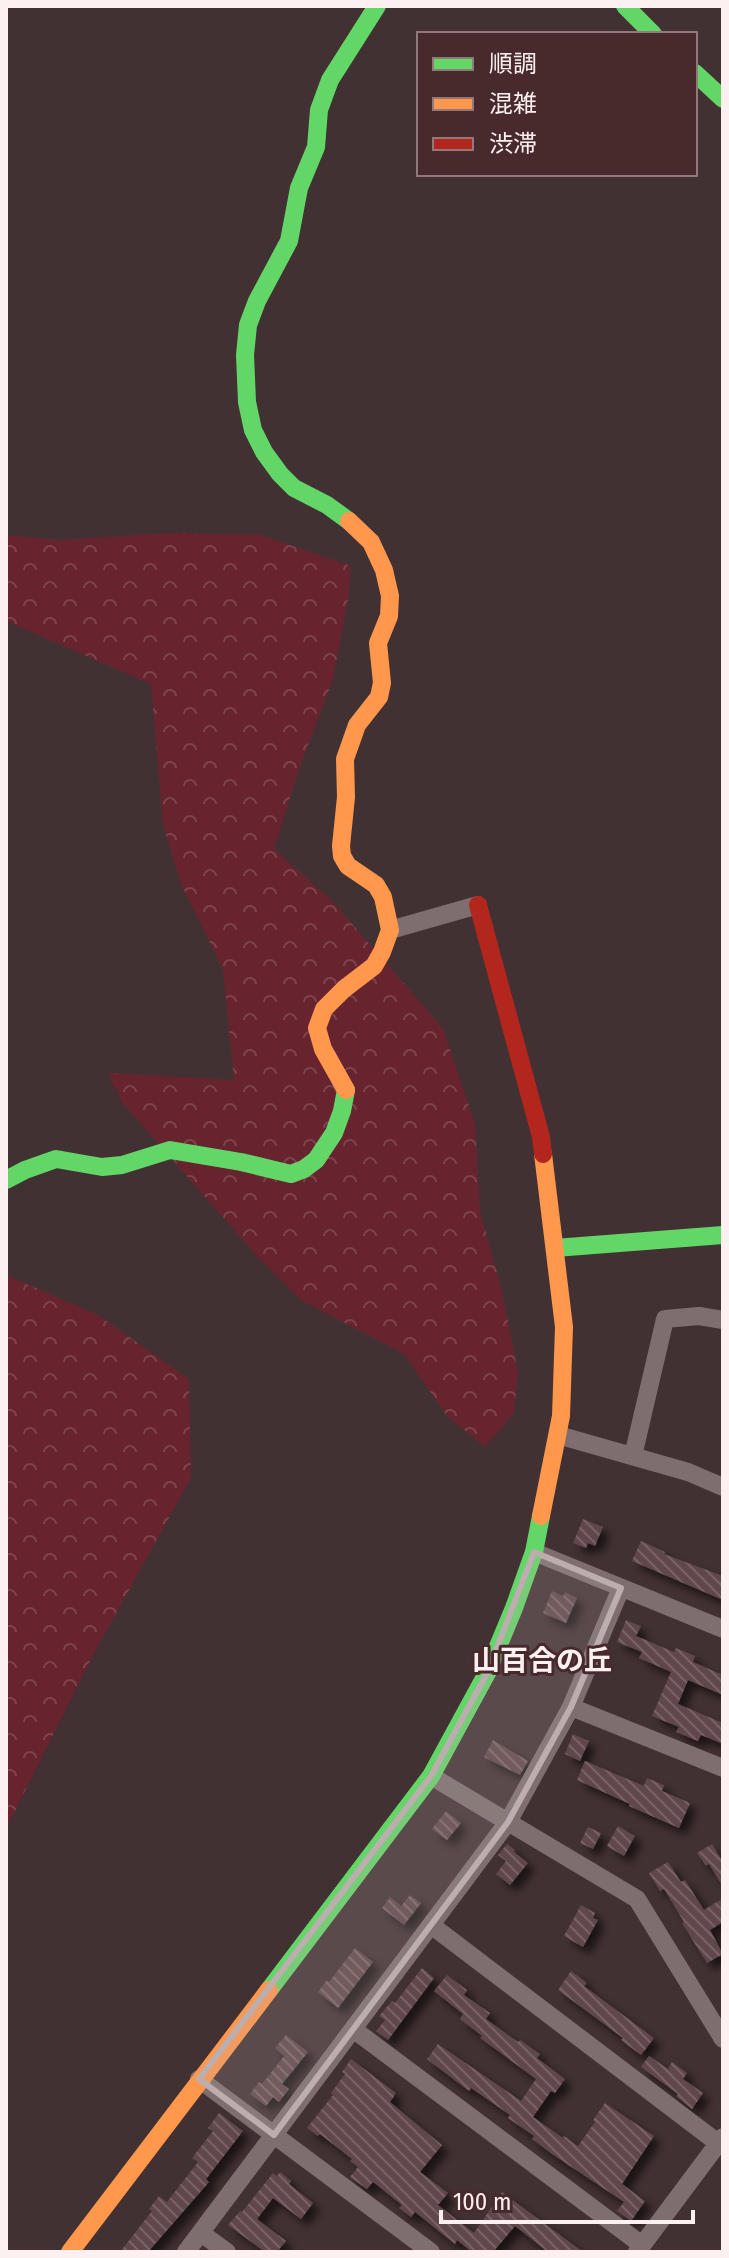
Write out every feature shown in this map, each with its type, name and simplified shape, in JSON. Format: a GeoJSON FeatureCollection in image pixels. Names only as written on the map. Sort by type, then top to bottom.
{"type":"FeatureCollection","features":[{"type":"Feature","properties":{"kind":"main road"},"geometry":{"type":"LineString","coordinates":[[6,1180],[56,1159],[102,1167],[122,1165],[170,1150],[291,1174],[316,1160],[334,1133],[342,1111],[346,1090],[323,1049],[317,1028],[324,1009],[374,966],[390,930],[383,897],[376,885],[348,866],[341,846],[346,797],[345,759],[357,725],[379,697],[382,683],[378,643],[389,616],[390,596],[384,570],[371,542],[345,517],[294,488],[264,452],[253,430],[247,402],[245,355],[248,325],[257,301],[289,241],[299,188],[316,147],[319,110],[330,80],[377,6]]}},
{"type":"Feature","properties":{"kind":"main road"},"geometry":{"type":"LineString","coordinates":[[625,6],[651,32]]}},
{"type":"Feature","properties":{"kind":"main road"},"geometry":{"type":"LineString","coordinates":[[697,75],[723,99]]}},
{"type":"Feature","properties":{"kind":"main road"},"geometry":{"type":"LineString","coordinates":[[70,2252],[431,1776],[487,1673],[534,1552],[561,1416],[564,1327],[541,1137],[478,905]]}},
{"type":"Feature","properties":{"kind":"main road"},"geometry":{"type":"LineString","coordinates":[[555,1248],[723,1235]]}},
{"type":"Feature","properties":{"kind":"street"},"geometry":{"type":"LineString","coordinates":[[390,930],[478,905]]}},
{"type":"Feature","properties":{"kind":"street"},"geometry":{"type":"LineString","coordinates":[[633,1456],[665,1319],[699,1316],[723,1320]]}},
{"type":"Feature","properties":{"kind":"street"},"geometry":{"type":"LineString","coordinates":[[558,1435],[688,1472],[723,1487]]}},
{"type":"Feature","properties":{"kind":"street"},"geometry":{"type":"LineString","coordinates":[[534,1552],[723,1629]]}},
{"type":"Feature","properties":{"kind":"street"},"geometry":{"type":"LineString","coordinates":[[186,2252],[508,1822],[571,1707],[621,1588]]}},
{"type":"Feature","properties":{"kind":"street"},"geometry":{"type":"LineString","coordinates":[[571,1707],[723,1768]]}},
{"type":"Feature","properties":{"kind":"street"},"geometry":{"type":"LineString","coordinates":[[431,1776],[637,1899],[723,2039]]}},
{"type":"Feature","properties":{"kind":"street"},"geometry":{"type":"LineString","coordinates":[[353,2029],[639,2249],[721,2140],[431,1925]]}},
{"type":"Feature","properties":{"kind":"street"},"geometry":{"type":"LineString","coordinates":[[199,2079],[431,2252]]}},
{"type":"Feature","properties":{"kind":"street"},"geometry":{"type":"LineString","coordinates":[[201,2233],[227,2252]]}},
{"type":"Feature","properties":{"kind":"highlighted area"},"geometry":{"type":"Polygon","coordinates":[[[534,1552],[621,1588],[571,1707],[508,1822],[274,2135],[199,2079],[431,1776],[487,1673],[534,1552]]]}},
{"type":"Feature","properties":{"kind":"green space"},"geometry":{"type":"Polygon","coordinates":[[[167,533],[261,535],[351,566],[333,679],[301,763],[274,849],[331,900],[443,1028],[475,1124],[480,1211],[502,1291],[518,1372],[514,1413],[485,1447],[447,1416],[404,1354],[301,1300],[256,1255],[122,1102],[108,1073],[234,1080],[223,969],[181,884],[163,825],[151,684],[6,621],[6,535],[61,540],[167,533]]]}},
{"type":"Feature","properties":{"kind":"green space"},"geometry":{"type":"Polygon","coordinates":[[[6,1275],[98,1315],[189,1379],[191,1478],[93,1655],[6,1829],[6,1275]]]}},
{"type":"Feature","properties":{"kind":"building"},"geometry":{"type":"Polygon","coordinates":[[[583,1519],[603,1527],[595,1546],[588,1543],[586,1548],[573,1543],[583,1519]]]}},
{"type":"Feature","properties":{"kind":"building"},"geometry":{"type":"Polygon","coordinates":[[[641,1541],[664,1554],[723,1576],[723,1600],[632,1561],[641,1541]]]}},
{"type":"Feature","properties":{"kind":"building"},"geometry":{"type":"Polygon","coordinates":[[[552,1591],[563,1596],[565,1592],[577,1598],[566,1623],[543,1613],[552,1591]]]}},
{"type":"Feature","properties":{"kind":"building"},"geometry":{"type":"Polygon","coordinates":[[[626,1620],[641,1626],[636,1636],[674,1652],[676,1648],[695,1656],[693,1662],[723,1675],[723,1695],[688,1680],[678,1704],[723,1723],[723,1744],[701,1735],[698,1741],[676,1732],[679,1727],[652,1716],[671,1672],[639,1658],[642,1652],[617,1642],[626,1620]]]}},
{"type":"Feature","properties":{"kind":"building"},"geometry":{"type":"Polygon","coordinates":[[[573,1734],[589,1741],[580,1761],[565,1754],[573,1734]]]}},
{"type":"Feature","properties":{"kind":"building"},"geometry":{"type":"Polygon","coordinates":[[[493,1740],[528,1761],[520,1775],[484,1757],[493,1740]]]}},
{"type":"Feature","properties":{"kind":"building"},"geometry":{"type":"Polygon","coordinates":[[[585,1761],[644,1786],[647,1778],[664,1785],[662,1791],[690,1803],[679,1828],[577,1780],[585,1761]]]}},
{"type":"Feature","properties":{"kind":"building"},"geometry":{"type":"Polygon","coordinates":[[[446,1811],[461,1823],[447,1840],[432,1829],[446,1811]]]}},
{"type":"Feature","properties":{"kind":"building"},"geometry":{"type":"Polygon","coordinates":[[[618,1826],[635,1836],[624,1856],[607,1846],[618,1826]]]}},
{"type":"Feature","properties":{"kind":"building"},"geometry":{"type":"Polygon","coordinates":[[[588,1827],[601,1833],[593,1849],[580,1843],[588,1827]]]}},
{"type":"Feature","properties":{"kind":"building"},"geometry":{"type":"Polygon","coordinates":[[[507,1844],[528,1863],[510,1885],[496,1874],[506,1861],[498,1855],[507,1844]]]}},
{"type":"Feature","properties":{"kind":"building"},"geometry":{"type":"Polygon","coordinates":[[[712,1844],[723,1862],[723,1887],[709,1864],[706,1866],[697,1853],[712,1844]]]}},
{"type":"Feature","properties":{"kind":"building"},"geometry":{"type":"Polygon","coordinates":[[[668,1862],[681,1882],[685,1880],[704,1910],[723,1898],[723,1922],[710,1930],[723,1954],[707,1963],[664,1889],[660,1891],[649,1873],[668,1862]]]}},
{"type":"Feature","properties":{"kind":"building"},"geometry":{"type":"Polygon","coordinates":[[[410,1895],[421,1903],[404,1925],[382,1908],[390,1897],[401,1906],[410,1895]]]}},
{"type":"Feature","properties":{"kind":"building"},"geometry":{"type":"Polygon","coordinates":[[[581,1905],[595,1913],[593,1918],[598,1920],[583,1947],[564,1936],[581,1905]]]}},
{"type":"Feature","properties":{"kind":"building"},"geometry":{"type":"Polygon","coordinates":[[[355,1948],[373,1962],[338,2008],[318,1992],[355,1948]]]}},
{"type":"Feature","properties":{"kind":"building"},"geometry":{"type":"Polygon","coordinates":[[[422,1968],[434,1978],[388,2040],[376,2031],[385,2020],[379,2016],[392,2001],[395,2003],[422,1968]]]}},
{"type":"Feature","properties":{"kind":"building"},"geometry":{"type":"Polygon","coordinates":[[[571,1971],[587,1983],[584,1986],[654,2038],[641,2055],[558,1990],[571,1971]]]}},
{"type":"Feature","properties":{"kind":"building"},"geometry":{"type":"Polygon","coordinates":[[[447,1975],[467,1990],[464,1995],[490,2013],[486,2019],[540,2054],[537,2058],[565,2079],[555,2093],[551,2091],[533,2117],[578,2146],[605,2103],[654,2136],[622,2184],[645,2201],[631,2221],[617,2211],[624,2202],[552,2154],[532,2139],[534,2136],[508,2118],[510,2115],[471,2088],[469,2091],[427,2059],[438,2044],[521,2101],[536,2079],[480,2038],[482,2036],[460,2019],[463,2014],[434,1991],[447,1975]]]}},
{"type":"Feature","properties":{"kind":"building"},"geometry":{"type":"Polygon","coordinates":[[[286,2035],[308,2052],[282,2084],[289,2089],[279,2102],[273,2097],[266,2106],[250,2094],[284,2056],[275,2048],[286,2035]]]}},
{"type":"Feature","properties":{"kind":"building"},"geometry":{"type":"Polygon","coordinates":[[[649,2056],[668,2069],[672,2062],[687,2073],[683,2079],[703,2093],[692,2109],[676,2096],[678,2094],[641,2067],[649,2056]]]}},
{"type":"Feature","properties":{"kind":"building"},"geometry":{"type":"Polygon","coordinates":[[[351,2059],[396,2093],[390,2102],[442,2145],[420,2172],[448,2193],[438,2205],[474,2233],[502,2192],[583,2252],[548,2252],[515,2226],[493,2252],[472,2252],[457,2240],[455,2244],[415,2212],[411,2217],[399,2208],[402,2205],[373,2182],[367,2189],[350,2177],[358,2167],[350,2161],[352,2159],[320,2134],[318,2136],[307,2128],[333,2095],[331,2093],[345,2074],[342,2072],[351,2059]]]}},
{"type":"Feature","properties":{"kind":"building"},"geometry":{"type":"Polygon","coordinates":[[[219,2113],[243,2131],[206,2179],[209,2182],[148,2252],[120,2252],[152,2211],[149,2209],[159,2196],[167,2202],[198,2162],[192,2158],[213,2131],[208,2128],[219,2113]]]}},
{"type":"Feature","properties":{"kind":"building"},"geometry":{"type":"Polygon","coordinates":[[[280,2172],[291,2181],[289,2184],[313,2203],[301,2219],[273,2198],[257,2219],[286,2241],[277,2252],[265,2252],[228,2225],[273,2173],[277,2176],[280,2172]]]}},
{"type":"Feature","properties":{"kind":"traffic: fast"},"geometry":{"type":"LineString","coordinates":[[349,521],[327,505],[294,488],[264,452],[253,430],[247,402],[245,355],[248,325],[257,301],[289,241],[299,188],[316,147],[319,110],[330,80],[377,6]]}},
{"type":"Feature","properties":{"kind":"traffic: fast"},"geometry":{"type":"LineString","coordinates":[[625,6],[651,32]]}},
{"type":"Feature","properties":{"kind":"traffic: fast"},"geometry":{"type":"LineString","coordinates":[[697,75],[723,99]]}},
{"type":"Feature","properties":{"kind":"traffic: fast"},"geometry":{"type":"LineString","coordinates":[[6,1180],[56,1159],[102,1167],[122,1165],[170,1150],[291,1174],[316,1160],[334,1133],[346,1090]]}},
{"type":"Feature","properties":{"kind":"traffic: fast"},"geometry":{"type":"LineString","coordinates":[[555,1248],[723,1235]]}},
{"type":"Feature","properties":{"kind":"traffic: fast"},"geometry":{"type":"LineString","coordinates":[[269,1990],[431,1776],[487,1673],[534,1552],[541,1516]]}},
{"type":"Feature","properties":{"kind":"traffic: slow"},"geometry":{"type":"LineString","coordinates":[[346,1090],[323,1049],[317,1028],[324,1009],[374,966],[390,930],[383,897],[376,885],[348,866],[342,856],[345,759],[357,725],[379,697],[382,683],[378,643],[389,616],[390,596],[384,570],[371,542],[349,521]]}},
{"type":"Feature","properties":{"kind":"traffic: slow"},"geometry":{"type":"LineString","coordinates":[[541,1516],[561,1416],[564,1327],[543,1154]]}},
{"type":"Feature","properties":{"kind":"traffic: slow"},"geometry":{"type":"LineString","coordinates":[[70,2252],[269,1990]]}},
{"type":"Feature","properties":{"kind":"traffic: jam"},"geometry":{"type":"LineString","coordinates":[[478,905],[543,1154]]}},
{"type":"Feature","properties":{"kind":"district","name":"山百合の丘"},"geometry":{"type":"Point","coordinates":[542,1660]}}]}
